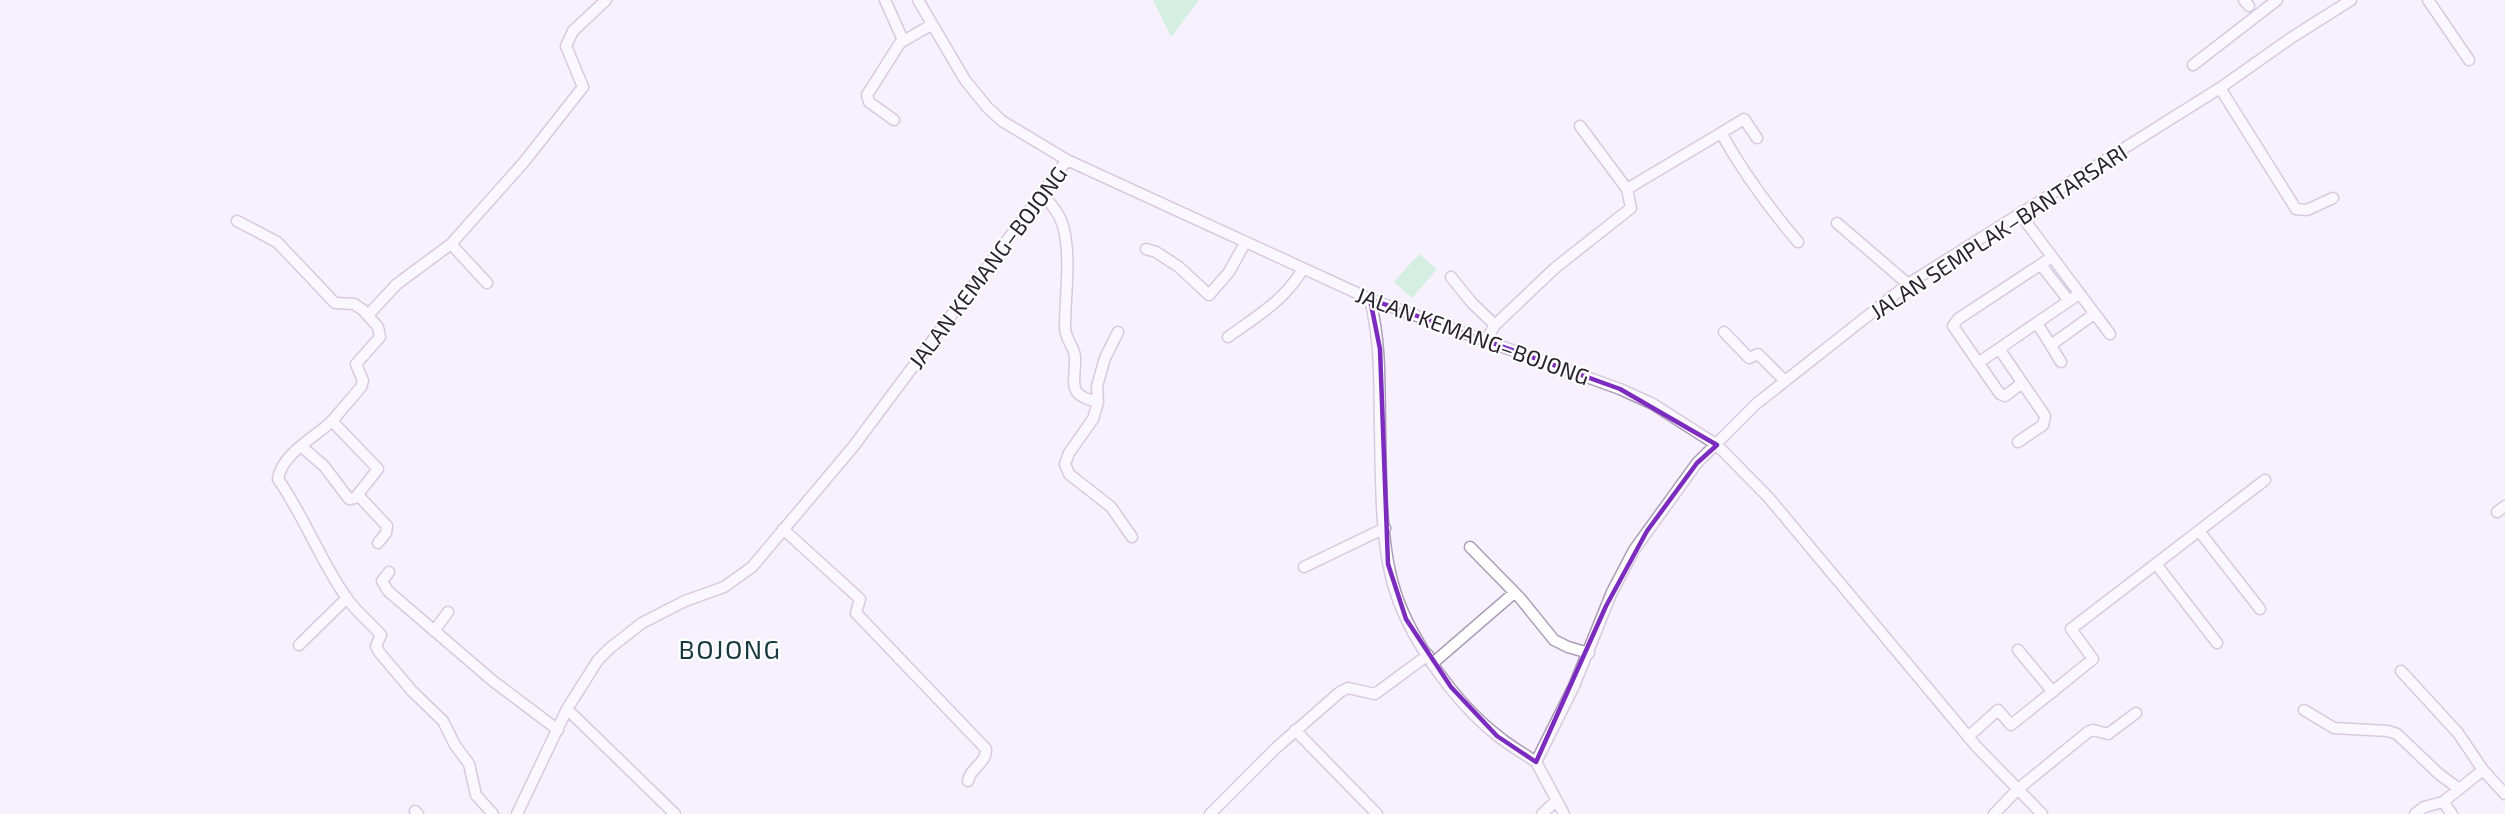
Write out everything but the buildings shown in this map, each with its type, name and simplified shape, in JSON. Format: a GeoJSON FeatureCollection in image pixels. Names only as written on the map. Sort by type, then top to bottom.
{"type":"FeatureCollection","features":[{"type":"Feature","properties":{"kind":"street"},"geometry":{"type":"LineString","coordinates":[[368,315],[398,284],[450,244],[524,162],[583,87],[566,46],[573,31],[606,0]]}},
{"type":"Feature","properties":{"kind":"street"},"geometry":{"type":"LineString","coordinates":[[885,0],[903,40]]}},
{"type":"Feature","properties":{"kind":"street"},"geometry":{"type":"LineString","coordinates":[[918,0],[966,80],[987,107],[1002,121],[1067,160]]}},
{"type":"Feature","properties":{"kind":"street"},"geometry":{"type":"LineString","coordinates":[[2193,64],[2277,0]]}},
{"type":"Feature","properties":{"kind":"street","name":"JALAN SEMPLAK–BANTARSARI"},"geometry":{"type":"LineString","coordinates":[[1536,762],[1589,653],[1599,621],[1634,550],[1697,462],[1717,445],[1756,404],[1908,284],[2220,88],[2291,38],[2351,0]]}},
{"type":"Feature","properties":{"kind":"street"},"geometry":{"type":"LineString","coordinates":[[2428,0],[2469,60]]}},
{"type":"Feature","properties":{"kind":"street"},"geometry":{"type":"LineString","coordinates":[[894,120],[866,98],[891,55],[903,40],[931,25]]}},
{"type":"Feature","properties":{"kind":"street"},"geometry":{"type":"LineString","coordinates":[[2220,88],[2296,209],[2307,210],[2333,198]]}},
{"type":"Feature","properties":{"kind":"street"},"geometry":{"type":"LineString","coordinates":[[1627,189],[1744,119],[1757,138]]}},
{"type":"Feature","properties":{"kind":"street"},"geometry":{"type":"LineString","coordinates":[[1486,340],[1495,325],[1555,268],[1631,208],[1627,189],[1580,126]]}},
{"type":"Feature","properties":{"kind":"street"},"geometry":{"type":"LineString","coordinates":[[1721,133],[1739,164],[1774,214],[1798,242]]}},
{"type":"Feature","properties":{"kind":"street","name":"JALAN KEMANG–BOJONG"},"geometry":{"type":"LineString","coordinates":[[518,814],[567,709],[593,666],[619,640],[657,614],[738,579],[766,551],[847,454],[1067,160],[1370,299],[1589,377],[1645,400],[1717,445],[1769,498],[1968,737],[2042,814]]}},
{"type":"Feature","properties":{"kind":"street"},"geometry":{"type":"LineString","coordinates":[[1043,195],[1058,212],[1064,230],[1067,285],[1065,330],[1075,357],[1073,386],[1081,397],[1098,402]]}},
{"type":"Feature","properties":{"kind":"street"},"geometry":{"type":"LineString","coordinates":[[2020,214],[2110,334]]}},
{"type":"Feature","properties":{"kind":"street"},"geometry":{"type":"LineString","coordinates":[[237,221],[264,233],[277,242],[335,303],[354,304],[378,327],[380,337],[356,364],[363,381],[361,387],[332,421],[301,446],[283,468],[278,479],[291,497],[320,556],[347,598],[381,635],[376,646],[379,652],[412,691],[443,721],[454,745],[469,764],[476,795],[494,814]]}},
{"type":"Feature","properties":{"kind":"street"},"geometry":{"type":"LineString","coordinates":[[1837,223],[1908,284]]}},
{"type":"Feature","properties":{"kind":"street"},"geometry":{"type":"LineString","coordinates":[[1146,249],[1156,252],[1179,267],[1209,295],[1229,272],[1245,243]]}},
{"type":"Feature","properties":{"kind":"street"},"geometry":{"type":"LineString","coordinates":[[450,244],[487,283]]}},
{"type":"Feature","properties":{"kind":"street"},"geometry":{"type":"LineString","coordinates":[[2021,384],[2002,396],[1954,328],[1954,323],[2052,257]]}},
{"type":"Feature","properties":{"kind":"street"},"geometry":{"type":"LineString","coordinates":[[2041,265],[2068,301]]}},
{"type":"Feature","properties":{"kind":"street"},"geometry":{"type":"LineString","coordinates":[[1228,337],[1280,300],[1303,269]]}},
{"type":"Feature","properties":{"kind":"street"},"geometry":{"type":"LineString","coordinates":[[1451,277],[1472,303],[1495,325]]}},
{"type":"Feature","properties":{"kind":"street"},"geometry":{"type":"LineString","coordinates":[[1978,363],[2079,294]]}},
{"type":"Feature","properties":{"kind":"street"},"geometry":{"type":"LineString","coordinates":[[1370,299],[1380,349],[1380,425],[1388,564],[1398,602],[1431,659],[1481,721],[1497,736],[1536,762],[1564,814]]}},
{"type":"Feature","properties":{"kind":"street"},"geometry":{"type":"LineString","coordinates":[[2051,345],[2094,314]]}},
{"type":"Feature","properties":{"kind":"street"},"geometry":{"type":"LineString","coordinates":[[2037,323],[2061,362]]}},
{"type":"Feature","properties":{"kind":"street"},"geometry":{"type":"LineString","coordinates":[[1118,332],[1105,358],[1096,386],[1098,402],[1093,419],[1069,453],[1065,464],[1069,474],[1111,507],[1132,537]]}},
{"type":"Feature","properties":{"kind":"street"},"geometry":{"type":"LineString","coordinates":[[1724,332],[1749,358],[1758,354],[1785,381]]}},
{"type":"Feature","properties":{"kind":"street"},"geometry":{"type":"LineString","coordinates":[[2000,350],[2021,384],[2045,416],[2045,422],[2018,442]]}},
{"type":"Feature","properties":{"kind":"street"},"geometry":{"type":"LineString","coordinates":[[301,446],[324,466],[349,499],[353,500],[378,469],[332,421]]}},
{"type":"Feature","properties":{"kind":"street"},"geometry":{"type":"LineString","coordinates":[[1968,737],[1998,710],[2011,725],[2092,659],[2071,629],[2265,480]]}},
{"type":"Feature","properties":{"kind":"street"},"geometry":{"type":"LineString","coordinates":[[358,495],[387,526],[386,532],[378,543]]}},
{"type":"Feature","properties":{"kind":"street"},"geometry":{"type":"LineString","coordinates":[[1304,567],[1385,528]]}},
{"type":"Feature","properties":{"kind":"street"},"geometry":{"type":"LineString","coordinates":[[783,529],[860,599],[856,613],[986,749],[985,757],[970,774],[968,781]]}},
{"type":"Feature","properties":{"kind":"street"},"geometry":{"type":"LineString","coordinates":[[2199,531],[2260,609]]}},
{"type":"Feature","properties":{"kind":"street"},"geometry":{"type":"LineString","coordinates":[[1470,547],[1514,592],[1554,640],[1589,653]]}},
{"type":"Feature","properties":{"kind":"street"},"geometry":{"type":"LineString","coordinates":[[2156,564],[2217,643]]}},
{"type":"Feature","properties":{"kind":"street"},"geometry":{"type":"LineString","coordinates":[[389,572],[382,585],[493,681],[558,730]]}},
{"type":"Feature","properties":{"kind":"street"},"geometry":{"type":"LineString","coordinates":[[1210,814],[1295,730],[1340,692],[1348,688],[1372,694],[1378,693],[1431,659],[1514,592]]}},
{"type":"Feature","properties":{"kind":"street"},"geometry":{"type":"LineString","coordinates":[[299,645],[347,598]]}},
{"type":"Feature","properties":{"kind":"street"},"geometry":{"type":"LineString","coordinates":[[434,631],[448,612]]}},
{"type":"Feature","properties":{"kind":"street"},"geometry":{"type":"LineString","coordinates":[[2018,650],[2053,692]]}},
{"type":"Feature","properties":{"kind":"street"},"geometry":{"type":"LineString","coordinates":[[2401,670],[2458,733],[2483,770],[2505,795]]}},
{"type":"Feature","properties":{"kind":"street"},"geometry":{"type":"LineString","coordinates":[[567,709],[675,814]]}},
{"type":"Feature","properties":{"kind":"street"},"geometry":{"type":"LineString","coordinates":[[2304,710],[2334,728],[2388,731],[2397,734],[2439,774],[2459,789]]}},
{"type":"Feature","properties":{"kind":"street"},"geometry":{"type":"LineString","coordinates":[[1994,814],[2018,789],[2088,732],[2093,729],[2108,734],[2136,713]]}},
{"type":"Feature","properties":{"kind":"street"},"geometry":{"type":"LineString","coordinates":[[1295,730],[1377,814]]}},
{"type":"Feature","properties":{"kind":"street"},"geometry":{"type":"LineString","coordinates":[[2415,814],[2424,807],[2443,802],[2483,770]]}},
{"type":"Feature","properties":{"kind":"street"},"geometry":{"type":"LineString","coordinates":[[1542,814],[1556,801]]}},
{"type":"Feature","properties":{"kind":"street"},"geometry":{"type":"LineString","coordinates":[[2443,802],[2452,814]]}},
{"type":"Feature","properties":{"kind":"highlighted area"},"geometry":{"type":"Polygon","coordinates":[[[1370,299],[1620,389],[1717,445],[1697,463],[1647,531],[1606,606],[1536,762],[1497,736],[1451,687],[1406,619],[1388,564],[1380,349],[1370,299]]]}},
{"type":"Feature","properties":{"kind":"green space"},"geometry":{"type":"Polygon","coordinates":[[[1153,0],[1199,0],[1171,37],[1153,0]]]}},
{"type":"Feature","properties":{"kind":"green space"},"geometry":{"type":"Polygon","coordinates":[[[1419,254],[1437,269],[1412,298],[1394,282],[1419,254]]]}},
{"type":"Feature","properties":{"kind":"district","name":"BOJONG"},"geometry":{"type":"Point","coordinates":[730,648]}}]}
